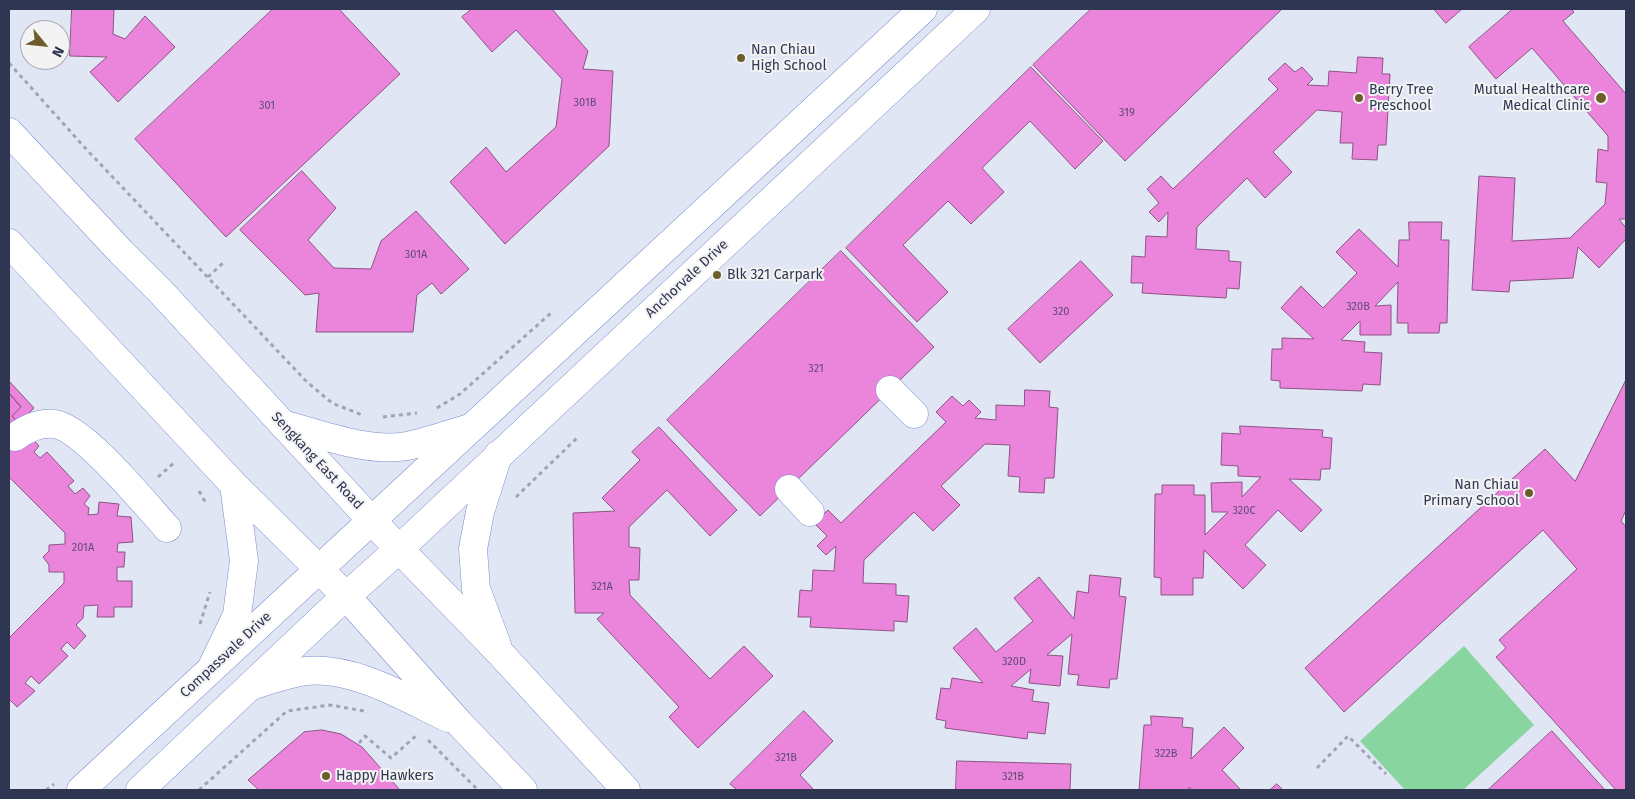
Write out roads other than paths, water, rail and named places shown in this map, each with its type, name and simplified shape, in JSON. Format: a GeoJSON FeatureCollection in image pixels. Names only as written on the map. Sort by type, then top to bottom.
{"type":"FeatureCollection","features":[{"type":"Feature","properties":{"kind":"main road"},"geometry":{"type":"LineString","coordinates":[[372,521],[923,9]]}},
{"type":"Feature","properties":{"kind":"main road","name":"Anchorvale Drive"},"geometry":{"type":"LineString","coordinates":[[399,549],[976,9]]}},
{"type":"Feature","properties":{"kind":"main road","name":"Sengkang East Road"},"geometry":{"type":"LineString","coordinates":[[9,132],[162,293],[372,521],[500,653],[626,790]]}},
{"type":"Feature","properties":{"kind":"main road"},"geometry":{"type":"LineString","coordinates":[[9,243],[234,485],[346,596],[460,724],[523,790]]}},
{"type":"Feature","properties":{"kind":"main road"},"geometry":{"type":"LineString","coordinates":[[890,390],[914,414]]}},
{"type":"Feature","properties":{"kind":"main road"},"geometry":{"type":"LineString","coordinates":[[15,437],[27,428],[39,424],[56,424],[84,440],[167,528]]}},
{"type":"Feature","properties":{"kind":"main road"},"geometry":{"type":"LineString","coordinates":[[282,424],[352,442],[381,447],[406,446],[470,428]]}},
{"type":"Feature","properties":{"kind":"main road"},"geometry":{"type":"LineString","coordinates":[[498,455],[480,512],[473,549],[476,588],[500,653]]}},
{"type":"Feature","properties":{"kind":"main road"},"geometry":{"type":"LineString","coordinates":[[212,669],[237,615],[244,561],[234,485]]}},
{"type":"Feature","properties":{"kind":"main road"},"geometry":{"type":"LineString","coordinates":[[789,489],[810,512]]}},
{"type":"Feature","properties":{"kind":"main road","name":"Compassvale Drive"},"geometry":{"type":"LineString","coordinates":[[71,784],[212,669],[372,521]]}},
{"type":"Feature","properties":{"kind":"main road"},"geometry":{"type":"LineString","coordinates":[[140,790],[346,596],[399,549]]}},
{"type":"Feature","properties":{"kind":"main road"},"geometry":{"type":"LineString","coordinates":[[250,686],[306,671],[339,672],[383,686],[460,724]]}},
{"type":"Feature","properties":{"kind":"place","name":"Nan Chiau High School"},"geometry":{"type":"Point","coordinates":[741,58]}},
{"type":"Feature","properties":{"kind":"place","name":"Berry Tree Preschool"},"geometry":{"type":"Point","coordinates":[1359,98]}},
{"type":"Feature","properties":{"kind":"place","name":"Mutual Healthcare Medical Clinic"},"geometry":{"type":"Point","coordinates":[1601,98]}},
{"type":"Feature","properties":{"kind":"place","name":"Blk 321 Carpark"},"geometry":{"type":"Point","coordinates":[717,275]}},
{"type":"Feature","properties":{"kind":"place","name":"Nan Chiau Primary School"},"geometry":{"type":"Point","coordinates":[1529,493]}},
{"type":"Feature","properties":{"kind":"place","name":"Happy Hawkers"},"geometry":{"type":"Point","coordinates":[326,776]}}]}
